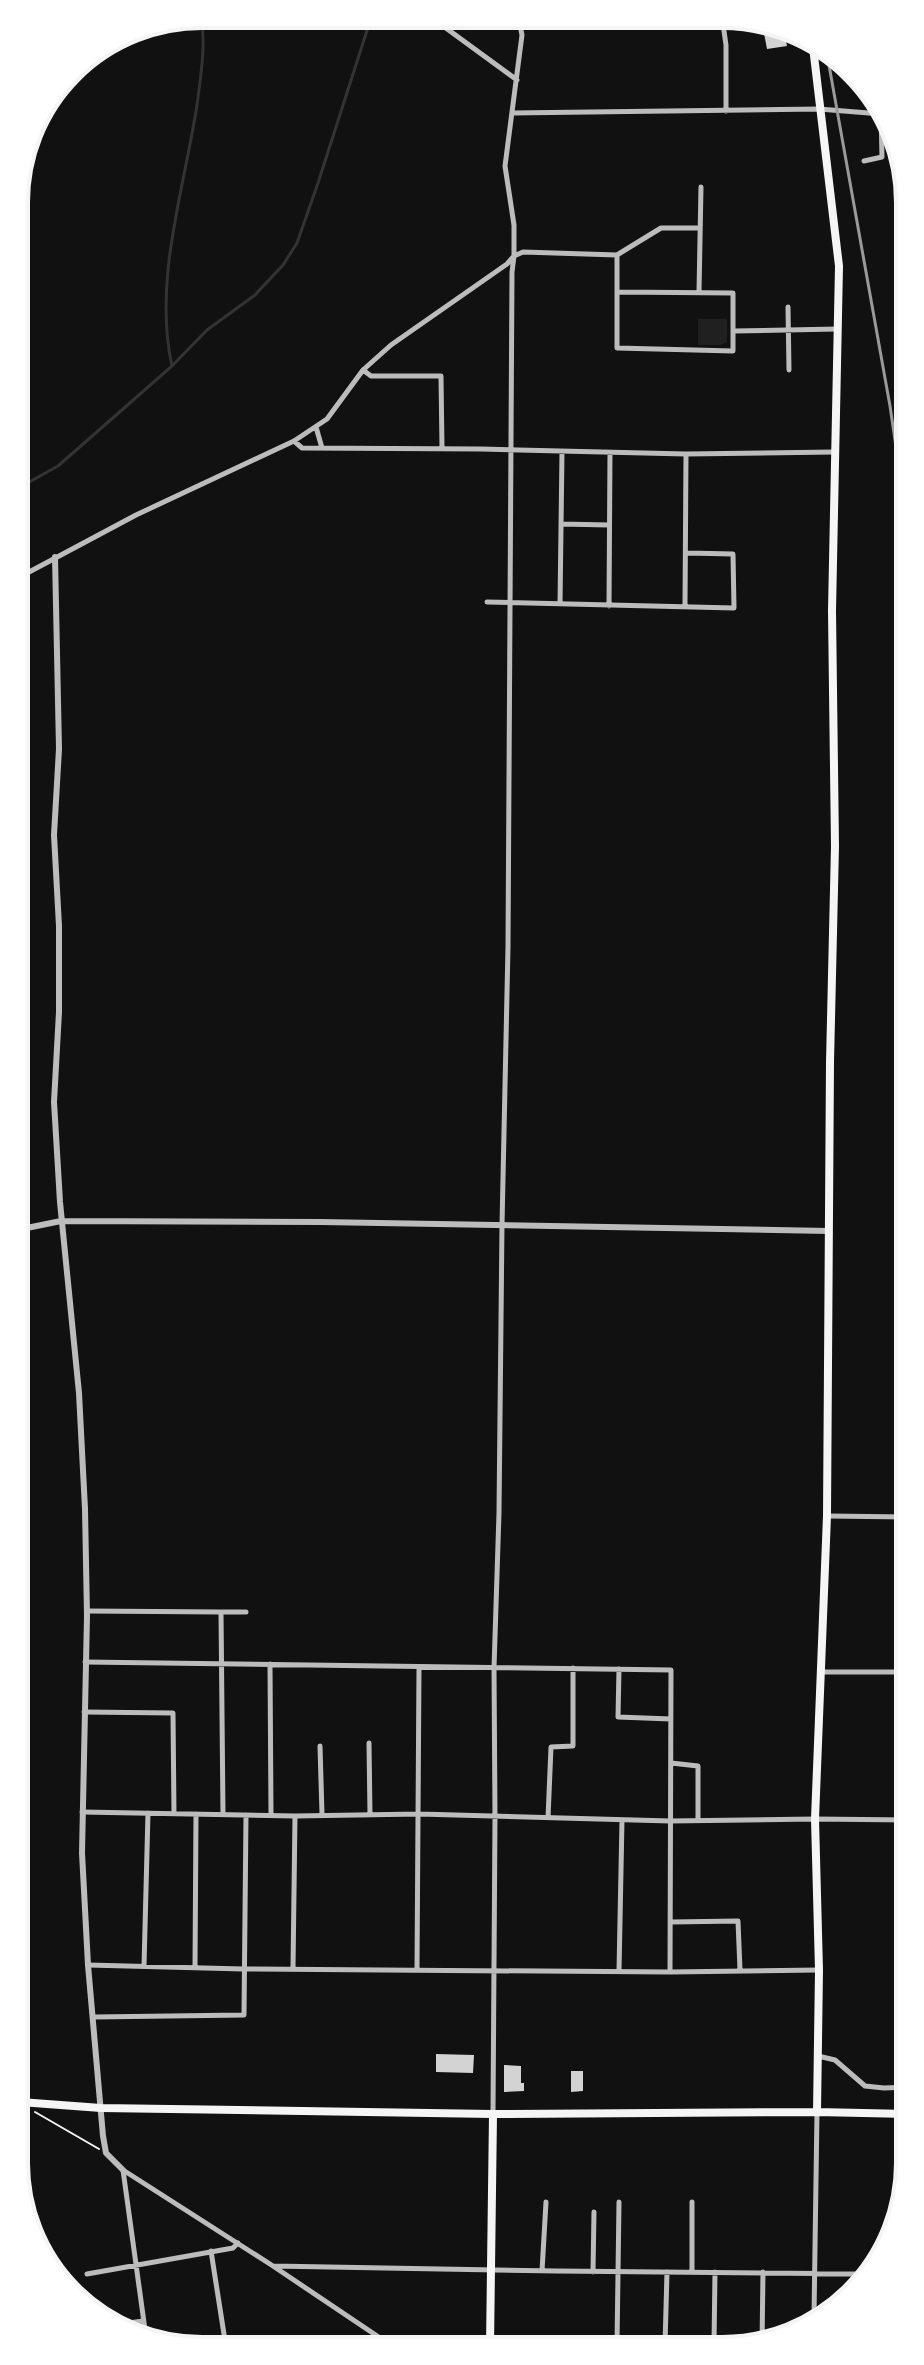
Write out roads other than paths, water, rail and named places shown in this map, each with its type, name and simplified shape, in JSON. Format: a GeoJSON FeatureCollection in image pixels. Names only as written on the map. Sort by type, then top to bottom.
{"type":"FeatureCollection","features":[{"type":"Feature","properties":{"kind":"highway"},"geometry":{"type":"LineString","coordinates":[[814,54],[839,266],[832,611],[835,846],[827,1516],[815,1819],[819,1970],[817,2112]]}},
{"type":"Feature","properties":{"kind":"highway"},"geometry":{"type":"LineString","coordinates":[[28,2103],[101,2108],[493,2114],[896,2114]]}},
{"type":"Feature","properties":{"kind":"highway"},"geometry":{"type":"LineString","coordinates":[[490,2337],[493,2114]]}},
{"type":"Feature","properties":{"kind":"street"},"geometry":{"type":"LineString","coordinates":[[446,28],[517,80]]}},
{"type":"Feature","properties":{"kind":"street"},"geometry":{"type":"LineString","coordinates":[[493,2114],[494,1668],[508,934],[509,451],[514,256],[514,225],[505,166],[521,28]]}},
{"type":"Feature","properties":{"kind":"street"},"geometry":{"type":"LineString","coordinates":[[724,28],[726,111]]}},
{"type":"Feature","properties":{"kind":"street"},"geometry":{"type":"LineString","coordinates":[[512,113],[819,109],[872,113]]}},
{"type":"Feature","properties":{"kind":"street"},"geometry":{"type":"LineString","coordinates":[[864,161],[882,157],[881,132]]}},
{"type":"Feature","properties":{"kind":"street"},"geometry":{"type":"LineString","coordinates":[[699,292],[701,187]]}},
{"type":"Feature","properties":{"kind":"street"},"geometry":{"type":"LineString","coordinates":[[28,572],[136,515],[294,441],[316,427],[336,408],[363,370],[391,345],[514,256],[523,252],[617,255],[661,228],[699,228]]}},
{"type":"Feature","properties":{"kind":"street"},"geometry":{"type":"LineString","coordinates":[[617,255],[617,292],[617,348],[733,351],[733,293],[617,292]]}},
{"type":"Feature","properties":{"kind":"street"},"geometry":{"type":"LineString","coordinates":[[788,307],[789,370]]}},
{"type":"Feature","properties":{"kind":"street"},"geometry":{"type":"LineString","coordinates":[[734,331],[838,329]]}},
{"type":"Feature","properties":{"kind":"street"},"geometry":{"type":"LineString","coordinates":[[363,370],[371,376],[441,376],[442,448]]}},
{"type":"Feature","properties":{"kind":"street"},"geometry":{"type":"LineString","coordinates":[[316,427],[322,448]]}},
{"type":"Feature","properties":{"kind":"street"},"geometry":{"type":"LineString","coordinates":[[294,441],[302,448],[686,454],[834,452]]}},
{"type":"Feature","properties":{"kind":"street"},"geometry":{"type":"LineString","coordinates":[[560,604],[562,452]]}},
{"type":"Feature","properties":{"kind":"street"},"geometry":{"type":"LineString","coordinates":[[609,606],[610,453]]}},
{"type":"Feature","properties":{"kind":"street"},"geometry":{"type":"LineString","coordinates":[[685,606],[686,454]]}},
{"type":"Feature","properties":{"kind":"street"},"geometry":{"type":"LineString","coordinates":[[561,524],[609,525]]}},
{"type":"Feature","properties":{"kind":"street"},"geometry":{"type":"LineString","coordinates":[[487,602],[734,608],[733,554],[687,553]]}},
{"type":"Feature","properties":{"kind":"street"},"geometry":{"type":"LineString","coordinates":[[55,557],[59,749],[54,835],[59,926],[59,1012],[54,1102],[61,1221],[79,1393],[85,1509],[87,1611],[82,1853],[88,1965],[106,2153],[123,2170],[379,2337]]}},
{"type":"Feature","properties":{"kind":"street"},"geometry":{"type":"LineString","coordinates":[[28,1228],[61,1221],[829,1231]]}},
{"type":"Feature","properties":{"kind":"street"},"geometry":{"type":"LineString","coordinates":[[827,1516],[896,1517]]}},
{"type":"Feature","properties":{"kind":"street"},"geometry":{"type":"LineString","coordinates":[[87,1611],[246,1612]]}},
{"type":"Feature","properties":{"kind":"street"},"geometry":{"type":"LineString","coordinates":[[221,1612],[223,1815]]}},
{"type":"Feature","properties":{"kind":"street"},"geometry":{"type":"LineString","coordinates":[[85,1662],[671,1670],[670,1972]]}},
{"type":"Feature","properties":{"kind":"street"},"geometry":{"type":"LineString","coordinates":[[270,1664],[271,1814]]}},
{"type":"Feature","properties":{"kind":"street"},"geometry":{"type":"LineString","coordinates":[[417,1969],[419,1668]]}},
{"type":"Feature","properties":{"kind":"street"},"geometry":{"type":"LineString","coordinates":[[548,1818],[551,1747],[573,1746],[573,1668]]}},
{"type":"Feature","properties":{"kind":"street"},"geometry":{"type":"LineString","coordinates":[[619,1669],[618,1717],[671,1719]]}},
{"type":"Feature","properties":{"kind":"street"},"geometry":{"type":"LineString","coordinates":[[819,1672],[896,1672]]}},
{"type":"Feature","properties":{"kind":"street"},"geometry":{"type":"LineString","coordinates":[[84,1712],[173,1713],[174,1814]]}},
{"type":"Feature","properties":{"kind":"street"},"geometry":{"type":"LineString","coordinates":[[369,1743],[370,1815]]}},
{"type":"Feature","properties":{"kind":"street"},"geometry":{"type":"LineString","coordinates":[[320,1746],[322,1814]]}},
{"type":"Feature","properties":{"kind":"street"},"geometry":{"type":"LineString","coordinates":[[671,1763],[698,1766],[698,1819]]}},
{"type":"Feature","properties":{"kind":"street"},"geometry":{"type":"LineString","coordinates":[[82,1812],[295,1816],[419,1814],[670,1821],[896,1820]]}},
{"type":"Feature","properties":{"kind":"street"},"geometry":{"type":"LineString","coordinates":[[144,1966],[148,1813]]}},
{"type":"Feature","properties":{"kind":"street"},"geometry":{"type":"LineString","coordinates":[[195,1967],[196,1814]]}},
{"type":"Feature","properties":{"kind":"street"},"geometry":{"type":"LineString","coordinates":[[94,2017],[244,2015],[246,1815]]}},
{"type":"Feature","properties":{"kind":"street"},"geometry":{"type":"LineString","coordinates":[[293,1968],[295,1816]]}},
{"type":"Feature","properties":{"kind":"street"},"geometry":{"type":"LineString","coordinates":[[619,1971],[622,1820]]}},
{"type":"Feature","properties":{"kind":"street"},"geometry":{"type":"LineString","coordinates":[[671,1922],[738,1921],[740,1970]]}},
{"type":"Feature","properties":{"kind":"street"},"geometry":{"type":"LineString","coordinates":[[88,1965],[670,1972],[819,1970]]}},
{"type":"Feature","properties":{"kind":"street"},"geometry":{"type":"LineString","coordinates":[[817,2056],[835,2060],[865,2086],[896,2088]]}},
{"type":"Feature","properties":{"kind":"street"},"geometry":{"type":"LineString","coordinates":[[814,2311],[817,2112]]}},
{"type":"Feature","properties":{"kind":"street"},"geometry":{"type":"LineString","coordinates":[[123,2170],[144,2327]]}},
{"type":"Feature","properties":{"kind":"street"},"geometry":{"type":"LineString","coordinates":[[542,2271],[546,2202]]}},
{"type":"Feature","properties":{"kind":"street"},"geometry":{"type":"LineString","coordinates":[[617,2337],[619,2202]]}},
{"type":"Feature","properties":{"kind":"street"},"geometry":{"type":"LineString","coordinates":[[692,2202],[692,2272]]}},
{"type":"Feature","properties":{"kind":"street"},"geometry":{"type":"LineString","coordinates":[[593,2272],[594,2212]]}},
{"type":"Feature","properties":{"kind":"street"},"geometry":{"type":"LineString","coordinates":[[87,2274],[233,2248],[238,2243]]}},
{"type":"Feature","properties":{"kind":"street"},"geometry":{"type":"LineString","coordinates":[[211,2251],[224,2337]]}},
{"type":"Feature","properties":{"kind":"street"},"geometry":{"type":"LineString","coordinates":[[273,2266],[856,2274]]}},
{"type":"Feature","properties":{"kind":"street"},"geometry":{"type":"LineString","coordinates":[[665,2337],[667,2272]]}},
{"type":"Feature","properties":{"kind":"street"},"geometry":{"type":"LineString","coordinates":[[714,2337],[715,2272]]}},
{"type":"Feature","properties":{"kind":"street"},"geometry":{"type":"LineString","coordinates":[[762,2332],[763,2272]]}},
{"type":"Feature","properties":{"kind":"street"},"geometry":{"type":"LineString","coordinates":[[133,2322],[143,2321]]}},
{"type":"Feature","properties":{"kind":"waterway"},"geometry":{"type":"LineString","coordinates":[[172,366],[167,334],[168,268],[200,82],[202,28]]}},
{"type":"Feature","properties":{"kind":"waterway"},"geometry":{"type":"LineString","coordinates":[[28,483],[58,466],[172,366],[207,330],[255,295],[283,265],[297,243],[368,28]]}},
{"type":"Feature","properties":{"kind":"railway"},"geometry":{"type":"LineString","coordinates":[[829,65],[896,447]]}},
{"type":"Feature","properties":{"kind":"railway"},"geometry":{"type":"LineString","coordinates":[[895,187],[896,273]]}}]}
